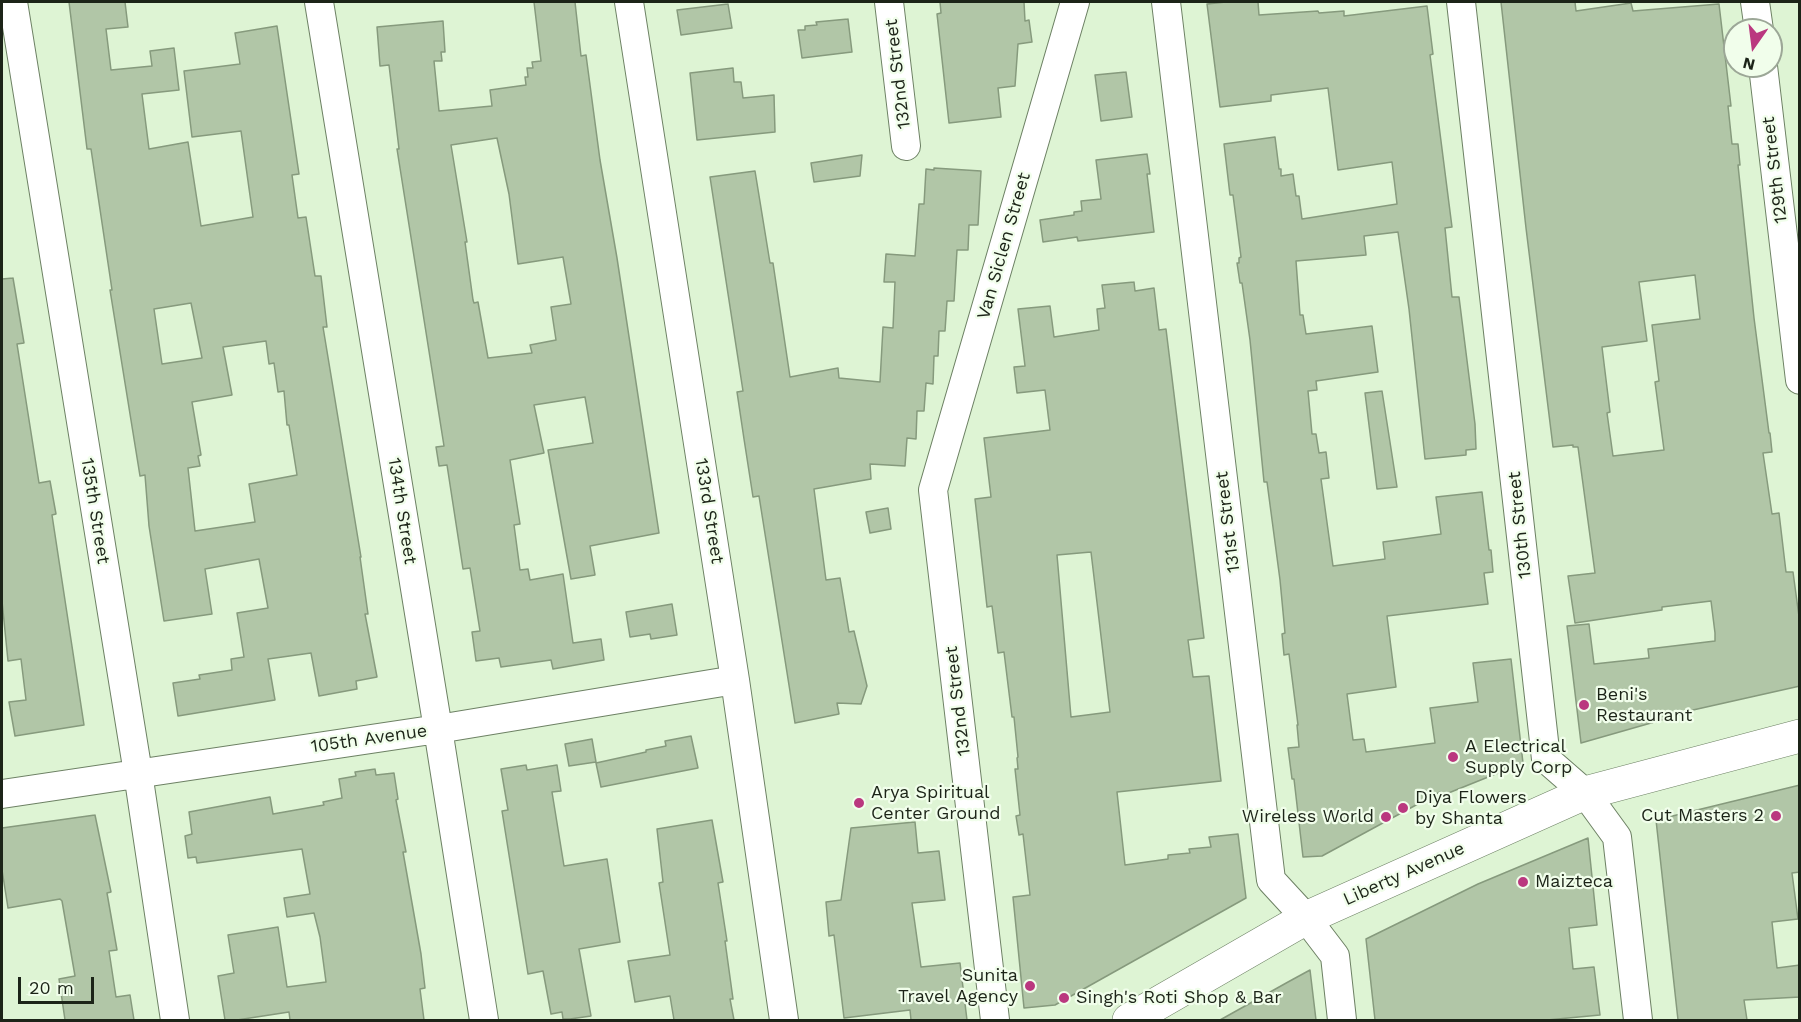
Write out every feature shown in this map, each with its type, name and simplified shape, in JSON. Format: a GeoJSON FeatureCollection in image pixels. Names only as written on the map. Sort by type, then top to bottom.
{"type":"FeatureCollection","features":[{"type":"Feature","properties":{"kind":"street","name":"135th Street"},"geometry":{"type":"LineString","coordinates":[[13,2],[176,1020]]}},
{"type":"Feature","properties":{"kind":"street","name":"134th Street"},"geometry":{"type":"LineString","coordinates":[[318,2],[484,1020]]}},
{"type":"Feature","properties":{"kind":"street","name":"133rd Street"},"geometry":{"type":"LineString","coordinates":[[629,2],[735,680],[784,1020]]}},
{"type":"Feature","properties":{"kind":"street","name":"132nd Street"},"geometry":{"type":"LineString","coordinates":[[889,2],[906,146]]}},
{"type":"Feature","properties":{"kind":"street","name":"Van Siclen Street"},"geometry":{"type":"LineString","coordinates":[[933,489],[1075,2]]}},
{"type":"Feature","properties":{"kind":"street","name":"131st Street"},"geometry":{"type":"LineString","coordinates":[[1166,2],[1271,880],[1306,918],[1335,956],[1342,1020]]}},
{"type":"Feature","properties":{"kind":"street","name":"130th Street"},"geometry":{"type":"LineString","coordinates":[[1461,2],[1546,759],[1585,793],[1617,837],[1638,1020]]}},
{"type":"Feature","properties":{"kind":"street"},"geometry":{"type":"LineString","coordinates":[[1755,2],[1757,18]]}},
{"type":"Feature","properties":{"kind":"street","name":"129th Street"},"geometry":{"type":"LineString","coordinates":[[1764,78],[1800,380]]}},
{"type":"Feature","properties":{"kind":"street","name":"132nd Street"},"geometry":{"type":"LineString","coordinates":[[933,489],[995,1020]]}},
{"type":"Feature","properties":{"kind":"street","name":"105th Avenue"},"geometry":{"type":"LineString","coordinates":[[2,794],[438,729],[735,680]]}},
{"type":"Feature","properties":{"kind":"street","name":"Liberty Avenue"},"geometry":{"type":"LineString","coordinates":[[1129,1020],[1306,918],[1585,793],[1800,736]]}},
{"type":"Feature","properties":{"kind":"building"},"geometry":{"type":"Polygon","coordinates":[[[69,2],[125,2],[128,27],[106,29],[111,70],[152,66],[150,51],[174,48],[179,90],[142,94],[149,149],[188,142],[201,226],[253,217],[241,131],[192,137],[184,71],[240,64],[235,33],[277,26],[299,174],[292,175],[298,218],[306,217],[315,276],[321,276],[327,327],[323,327],[361,557],[368,614],[365,614],[377,677],[356,681],[357,689],[319,696],[311,653],[268,659],[275,700],[178,716],[173,683],[200,679],[199,675],[232,670],[231,659],[244,657],[237,613],[268,608],[259,559],[205,569],[212,614],[164,621],[149,526],[145,475],[140,476],[110,290],[112,290],[91,149],[87,149],[69,2]],[[191,303],[154,309],[162,364],[202,358],[191,303]],[[266,341],[223,347],[232,395],[192,402],[201,455],[198,456],[200,466],[188,468],[195,531],[255,522],[249,484],[297,475],[289,425],[287,425],[284,391],[278,392],[274,363],[269,364],[266,341]]]}},
{"type":"Feature","properties":{"kind":"building"},"geometry":{"type":"Polygon","coordinates":[[[534,2],[575,2],[581,56],[586,55],[600,160],[659,533],[590,546],[595,575],[571,579],[548,450],[593,443],[585,397],[534,405],[544,453],[510,460],[520,524],[514,525],[520,570],[528,569],[530,580],[563,574],[573,643],[601,639],[604,660],[553,669],[551,660],[501,667],[499,658],[476,661],[472,632],[480,631],[470,568],[463,569],[447,465],[439,466],[436,447],[444,446],[397,149],[399,149],[389,65],[380,66],[377,27],[443,21],[445,52],[441,52],[442,61],[434,61],[439,111],[492,106],[490,90],[526,85],[527,68],[533,68],[532,62],[541,61],[534,2]],[[497,138],[451,145],[467,242],[465,242],[473,300],[474,303],[478,302],[488,358],[532,353],[530,345],[556,340],[551,307],[571,304],[563,257],[518,264],[509,194],[497,138]]]}},
{"type":"Feature","properties":{"kind":"building"},"geometry":{"type":"Polygon","coordinates":[[[940,2],[1024,2],[1025,21],[1029,20],[1032,42],[1018,44],[1015,86],[998,88],[1001,117],[949,123],[937,14],[941,13],[940,2]]]}},
{"type":"Feature","properties":{"kind":"building"},"geometry":{"type":"Polygon","coordinates":[[[1258,2],[1259,15],[1344,11],[1344,16],[1427,6],[1433,54],[1430,55],[1452,227],[1445,228],[1452,297],[1459,297],[1476,449],[1466,450],[1466,455],[1425,459],[1409,309],[1398,232],[1364,236],[1366,255],[1296,261],[1300,315],[1303,315],[1306,334],[1372,326],[1378,372],[1316,381],[1317,390],[1308,391],[1312,434],[1316,434],[1319,453],[1326,452],[1329,478],[1321,479],[1333,566],[1385,559],[1383,542],[1441,534],[1436,497],[1482,492],[1489,550],[1491,550],[1493,572],[1484,573],[1488,604],[1387,616],[1396,687],[1347,694],[1353,740],[1364,739],[1366,752],[1435,743],[1430,708],[1478,702],[1473,663],[1511,659],[1523,763],[1441,796],[1440,792],[1322,856],[1303,857],[1294,779],[1292,779],[1288,748],[1299,747],[1298,725],[1289,654],[1284,655],[1282,634],[1285,633],[1280,580],[1267,482],[1264,482],[1250,340],[1237,263],[1241,257],[1224,144],[1275,137],[1281,176],[1293,174],[1302,219],[1397,204],[1392,162],[1338,170],[1328,88],[1271,95],[1271,101],[1220,107],[1207,4],[1258,2]]]}},
{"type":"Feature","properties":{"kind":"building"},"geometry":{"type":"Polygon","coordinates":[[[1501,2],[1575,2],[1576,11],[1631,3],[1633,11],[1719,4],[1723,38],[1723,78],[1728,78],[1732,144],[1738,144],[1740,165],[1738,165],[1754,318],[1772,452],[1763,453],[1772,514],[1779,513],[1786,572],[1793,572],[1800,624],[1800,686],[1693,710],[1581,743],[1567,626],[1589,624],[1594,664],[1649,658],[1648,649],[1715,641],[1715,633],[1711,601],[1662,607],[1662,610],[1575,623],[1568,576],[1595,573],[1578,447],[1573,447],[1573,445],[1553,447],[1501,2]],[[1695,275],[1639,282],[1647,341],[1602,347],[1613,456],[1664,450],[1655,382],[1659,381],[1652,325],[1700,319],[1695,275]]]}},
{"type":"Feature","properties":{"kind":"building"},"geometry":{"type":"Polygon","coordinates":[[[728,4],[732,28],[681,35],[677,10],[728,4]]]}},
{"type":"Feature","properties":{"kind":"building"},"geometry":{"type":"Polygon","coordinates":[[[848,19],[852,52],[802,58],[798,30],[805,30],[805,26],[817,25],[816,22],[848,19]]]}},
{"type":"Feature","properties":{"kind":"building"},"geometry":{"type":"Polygon","coordinates":[[[733,68],[734,82],[741,82],[743,98],[774,95],[775,132],[697,140],[690,73],[733,68]]]}},
{"type":"Feature","properties":{"kind":"building"},"geometry":{"type":"Polygon","coordinates":[[[1126,72],[1132,117],[1101,121],[1095,75],[1126,72]]]}},
{"type":"Feature","properties":{"kind":"building"},"geometry":{"type":"Polygon","coordinates":[[[1147,154],[1154,232],[1078,241],[1077,237],[1043,242],[1040,220],[1074,215],[1074,212],[1082,211],[1081,201],[1101,199],[1096,160],[1147,154]]]}},
{"type":"Feature","properties":{"kind":"building"},"geometry":{"type":"Polygon","coordinates":[[[862,155],[860,176],[814,182],[811,163],[862,155]]]}},
{"type":"Feature","properties":{"kind":"building"},"geometry":{"type":"Polygon","coordinates":[[[934,168],[981,171],[978,225],[969,225],[968,250],[957,250],[954,301],[947,301],[945,331],[939,331],[938,356],[934,356],[933,384],[926,383],[924,411],[917,411],[916,439],[907,438],[905,466],[870,464],[871,479],[814,489],[826,580],[840,578],[849,632],[854,631],[867,686],[861,704],[837,703],[839,714],[795,723],[759,496],[753,497],[737,392],[743,391],[710,177],[755,171],[770,263],[773,263],[790,377],[838,368],[839,378],[880,382],[883,327],[893,328],[895,282],[884,282],[886,254],[915,256],[919,204],[924,204],[926,169],[934,170],[934,168]]]}},
{"type":"Feature","properties":{"kind":"building"},"geometry":{"type":"Polygon","coordinates":[[[13,278],[24,343],[17,344],[39,483],[50,481],[56,514],[52,515],[84,725],[15,736],[9,702],[26,700],[21,659],[8,661],[2,601],[2,279],[13,278]]]}},
{"type":"Feature","properties":{"kind":"building"},"geometry":{"type":"Polygon","coordinates":[[[1134,282],[1135,291],[1154,288],[1159,330],[1166,329],[1204,638],[1188,640],[1193,677],[1209,676],[1221,781],[1117,792],[1125,865],[1168,859],[1168,855],[1190,853],[1189,849],[1211,847],[1209,837],[1238,834],[1246,898],[1055,1005],[1024,1008],[1013,897],[1030,895],[1023,834],[1019,835],[1016,816],[1020,815],[1015,769],[1018,769],[1018,757],[1004,652],[998,653],[992,606],[987,607],[975,499],[991,497],[984,438],[1050,430],[1045,390],[1017,393],[1014,367],[1025,366],[1018,309],[1050,306],[1054,337],[1099,330],[1097,309],[1105,308],[1102,285],[1134,282]],[[1091,552],[1057,555],[1071,717],[1110,712],[1091,552]]]}},
{"type":"Feature","properties":{"kind":"building"},"geometry":{"type":"Polygon","coordinates":[[[1382,391],[1397,487],[1377,489],[1365,393],[1382,391]]]}},
{"type":"Feature","properties":{"kind":"building"},"geometry":{"type":"Polygon","coordinates":[[[888,508],[891,529],[870,533],[866,512],[888,508]]]}},
{"type":"Feature","properties":{"kind":"building"},"geometry":{"type":"Polygon","coordinates":[[[672,604],[677,635],[651,639],[650,634],[630,637],[626,612],[672,604]]]}},
{"type":"Feature","properties":{"kind":"building"},"geometry":{"type":"Polygon","coordinates":[[[691,736],[698,768],[601,787],[596,763],[646,752],[646,750],[666,746],[665,741],[691,736]]]}},
{"type":"Feature","properties":{"kind":"building"},"geometry":{"type":"Polygon","coordinates":[[[592,739],[596,762],[569,766],[565,744],[592,739]]]}},
{"type":"Feature","properties":{"kind":"building"},"geometry":{"type":"Polygon","coordinates":[[[526,765],[527,770],[557,765],[561,791],[552,792],[564,866],[607,859],[620,942],[579,949],[591,1016],[563,1019],[562,1012],[551,1014],[543,971],[528,974],[502,811],[508,810],[501,769],[526,765]]]}},
{"type":"Feature","properties":{"kind":"building"},"geometry":{"type":"Polygon","coordinates":[[[375,769],[376,775],[394,773],[398,799],[396,800],[406,852],[403,852],[421,954],[425,988],[420,989],[424,1020],[290,1020],[289,1012],[225,1020],[218,976],[234,973],[228,935],[278,927],[287,987],[326,982],[320,937],[314,913],[287,917],[284,898],[310,894],[302,849],[197,863],[196,857],[188,858],[185,836],[192,834],[189,812],[270,797],[273,814],[324,805],[323,802],[342,798],[339,779],[356,776],[355,772],[375,769]]]}},
{"type":"Feature","properties":{"kind":"building"},"geometry":{"type":"Polygon","coordinates":[[[1800,785],[1800,872],[1792,873],[1798,919],[1772,922],[1777,968],[1800,965],[1800,997],[1744,1000],[1747,1020],[1678,1020],[1656,820],[1800,785]]]}},
{"type":"Feature","properties":{"kind":"building"},"geometry":{"type":"Polygon","coordinates":[[[95,815],[111,892],[107,893],[117,950],[109,951],[116,997],[130,995],[134,1020],[65,1020],[59,979],[75,976],[62,901],[60,899],[8,908],[2,870],[2,828],[95,815]]]}},
{"type":"Feature","properties":{"kind":"building"},"geometry":{"type":"Polygon","coordinates":[[[712,820],[723,882],[718,883],[727,941],[725,941],[733,999],[730,999],[734,1020],[674,1020],[670,996],[635,1002],[628,961],[670,955],[659,883],[663,882],[657,829],[712,820]]]}},
{"type":"Feature","properties":{"kind":"building"},"geometry":{"type":"Polygon","coordinates":[[[915,822],[918,853],[939,851],[945,900],[912,903],[921,967],[960,963],[967,1020],[911,1020],[910,1010],[844,1018],[834,935],[829,936],[826,902],[841,900],[851,828],[915,822]]]}},
{"type":"Feature","properties":{"kind":"building"},"geometry":{"type":"Polygon","coordinates":[[[1588,838],[1597,925],[1569,928],[1573,969],[1594,967],[1600,1015],[1547,1020],[1375,1020],[1366,939],[1478,884],[1588,838]]]}},
{"type":"Feature","properties":{"kind":"building"},"geometry":{"type":"Polygon","coordinates":[[[1310,970],[1316,1020],[1220,1020],[1288,982],[1310,970]]]}},
{"type":"Feature","properties":{"kind":"place","name":"Beni's Restaurant"},"geometry":{"type":"Point","coordinates":[1584,705]}},
{"type":"Feature","properties":{"kind":"place","name":"A Electrical Supply Corp"},"geometry":{"type":"Point","coordinates":[1453,757]}},
{"type":"Feature","properties":{"kind":"place","name":"Arya Spiritual Center Ground"},"geometry":{"type":"Point","coordinates":[859,803]}},
{"type":"Feature","properties":{"kind":"place","name":"Diya Flowers by Shanta"},"geometry":{"type":"Point","coordinates":[1403,808]}},
{"type":"Feature","properties":{"kind":"place","name":"Cut Masters 2"},"geometry":{"type":"Point","coordinates":[1776,816]}},
{"type":"Feature","properties":{"kind":"place","name":"Wireless World"},"geometry":{"type":"Point","coordinates":[1386,817]}},
{"type":"Feature","properties":{"kind":"place","name":"Maizteca"},"geometry":{"type":"Point","coordinates":[1523,882]}},
{"type":"Feature","properties":{"kind":"place","name":"Sunita Travel Agency"},"geometry":{"type":"Point","coordinates":[1030,986]}},
{"type":"Feature","properties":{"kind":"place","name":"Singh's Roti Shop & Bar"},"geometry":{"type":"Point","coordinates":[1064,998]}}]}
